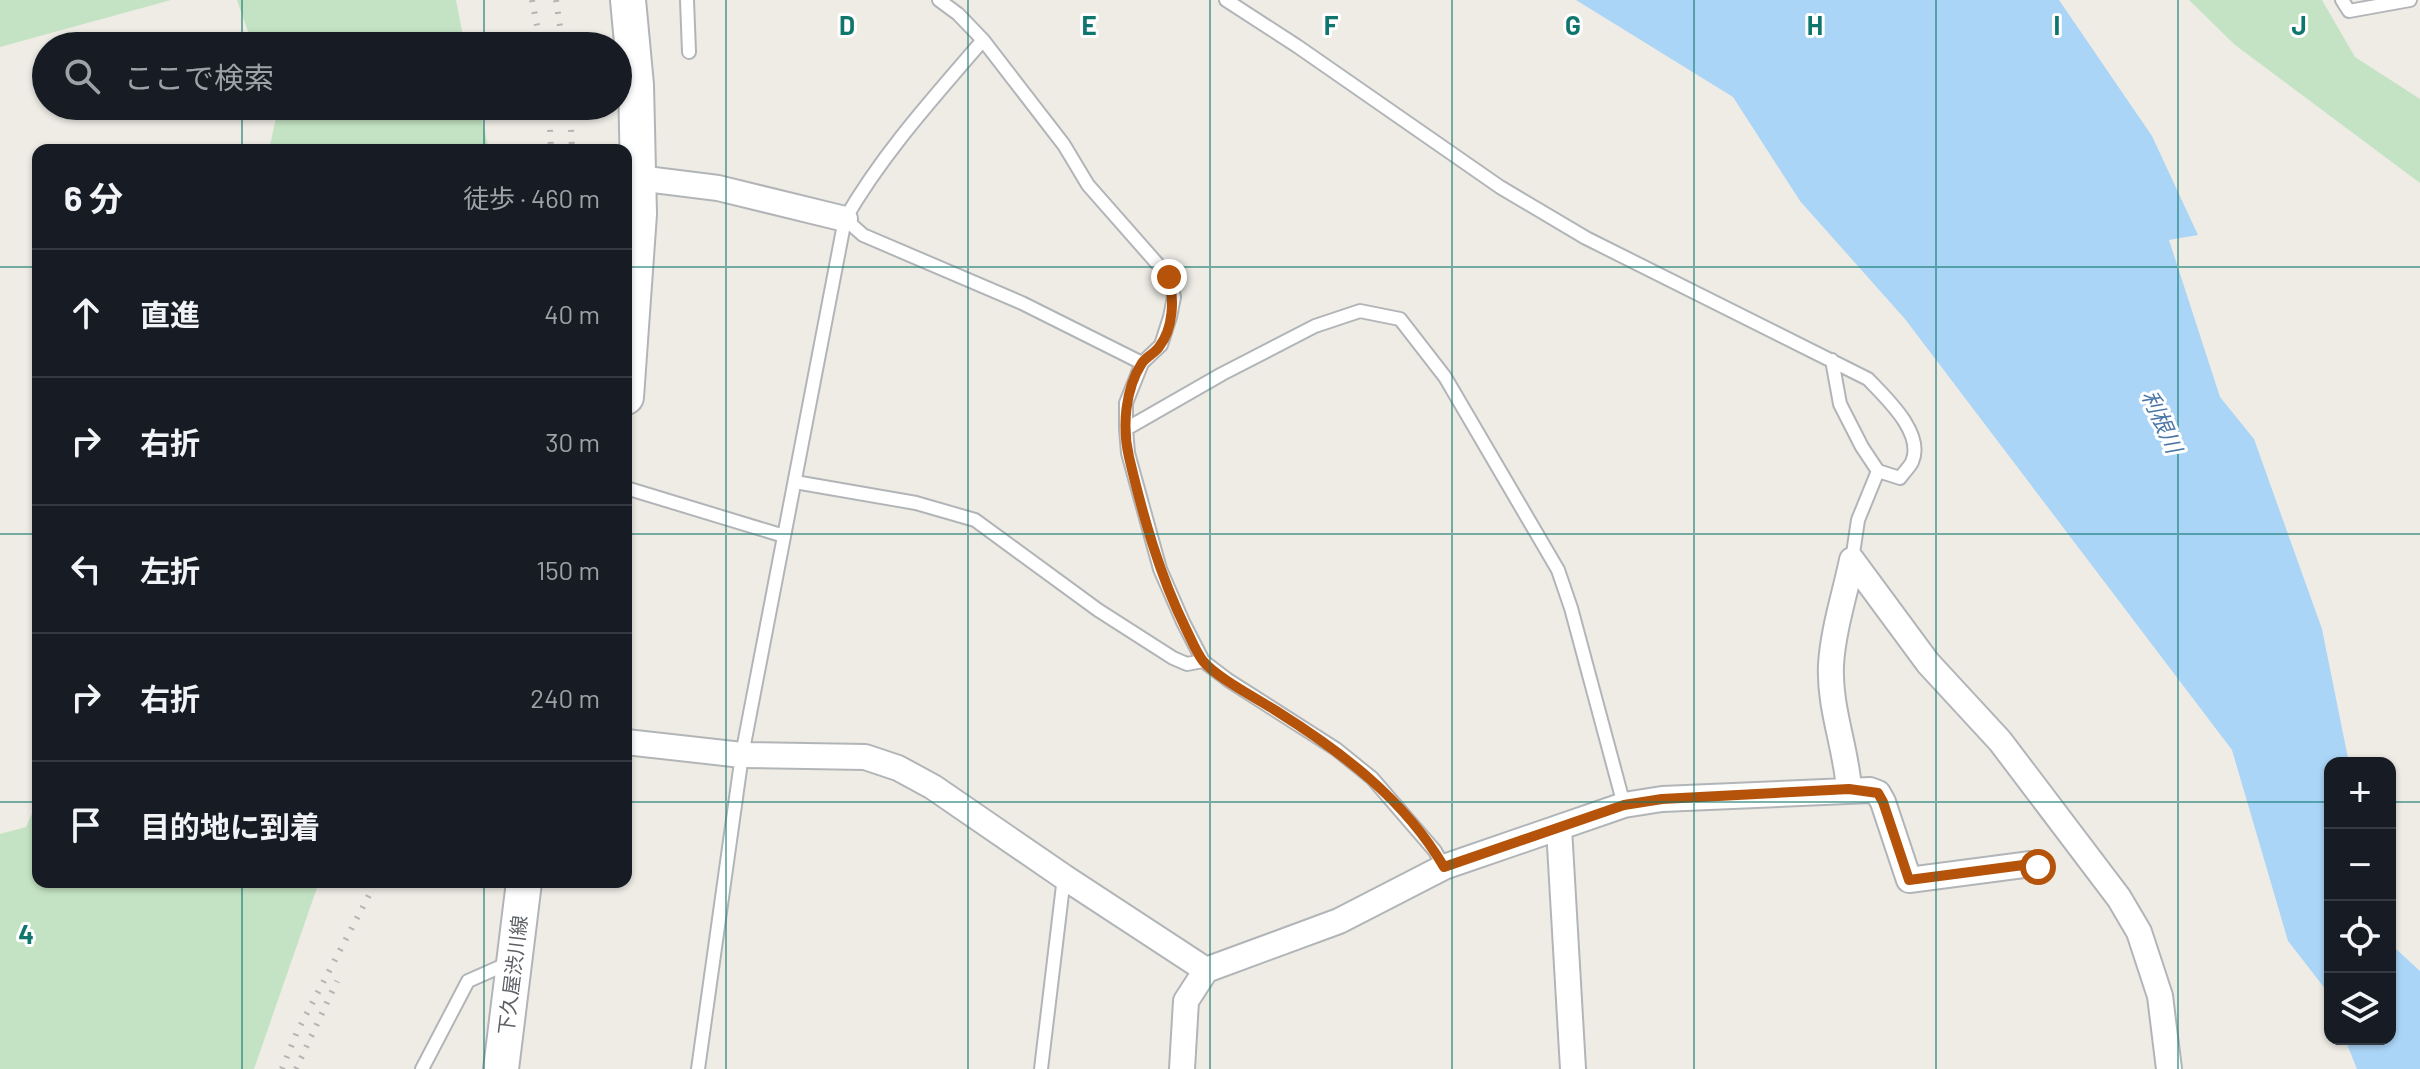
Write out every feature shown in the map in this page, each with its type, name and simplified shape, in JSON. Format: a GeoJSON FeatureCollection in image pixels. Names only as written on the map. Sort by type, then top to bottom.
{"type":"FeatureCollection","features":[{"type":"Feature","properties":{"kind":"main road"},"geometry":{"type":"LineString","coordinates":[[628,0],[631,32]]}},
{"type":"Feature","properties":{"kind":"main road"},"geometry":{"type":"LineString","coordinates":[[632,42],[639,214],[632,313]]}},
{"type":"Feature","properties":{"kind":"main road","name":"下久屋渋川線"},"geometry":{"type":"LineString","coordinates":[[501,1069],[523,888]]}},
{"type":"Feature","properties":{"kind":"street"},"geometry":{"type":"LineString","coordinates":[[638,178],[718,188],[845,219]]}},
{"type":"Feature","properties":{"kind":"street"},"geometry":{"type":"LineString","coordinates":[[1849,789],[1847,767],[1835,722],[1831,664],[1852,560]]}},
{"type":"Feature","properties":{"kind":"street"},"geometry":{"type":"LineString","coordinates":[[1852,560],[1928,663],[2000,741],[2119,898],[2139,932],[2156,981],[2165,1024],[2169,1069]]}},
{"type":"Feature","properties":{"kind":"street"},"geometry":{"type":"LineString","coordinates":[[632,743],[742,755],[865,757],[898,768],[933,787],[1206,970]]}},
{"type":"Feature","properties":{"kind":"street"},"geometry":{"type":"LineString","coordinates":[[1186,1066],[1186,1001],[1206,970],[1339,921],[1444,867],[1624,805],[1662,799],[1849,789],[1878,793],[1909,880],[2031,864],[2038,867]]}},
{"type":"Feature","properties":{"kind":"street"},"geometry":{"type":"LineString","coordinates":[[1559,828],[1573,1069]]}},
{"type":"Feature","properties":{"kind":"lane"},"geometry":{"type":"LineString","coordinates":[[687,0],[689,52]]}},
{"type":"Feature","properties":{"kind":"lane"},"geometry":{"type":"LineString","coordinates":[[939,0],[958,14],[983,40],[1064,145],[1088,185],[1169,277],[1174,297],[1161,345],[1142,363],[1126,403],[1128,453],[1160,569],[1203,661],[1336,749],[1372,778],[1426,840],[1444,867]]}},
{"type":"Feature","properties":{"kind":"lane"},"geometry":{"type":"LineString","coordinates":[[1226,0],[1500,187],[1586,238],[1832,360],[1868,379],[1899,412],[1913,440],[1913,461],[1900,478],[1878,471],[1862,447],[1840,404],[1832,360]]}},
{"type":"Feature","properties":{"kind":"lane"},"geometry":{"type":"LineString","coordinates":[[2342,0],[2349,11],[2410,0]]}},
{"type":"Feature","properties":{"kind":"lane"},"geometry":{"type":"LineString","coordinates":[[698,1069],[742,755],[845,219],[862,189],[916,118],[983,40]]}},
{"type":"Feature","properties":{"kind":"lane"},"geometry":{"type":"LineString","coordinates":[[845,219],[863,235],[1022,303],[1142,363]]}},
{"type":"Feature","properties":{"kind":"lane"},"geometry":{"type":"LineString","coordinates":[[1126,429],[1315,326],[1360,311],[1400,319],[1445,377],[1558,570],[1624,805]]}},
{"type":"Feature","properties":{"kind":"lane"},"geometry":{"type":"LineString","coordinates":[[1852,560],[1858,520],[1878,471]]}},
{"type":"Feature","properties":{"kind":"lane"},"geometry":{"type":"LineString","coordinates":[[795,482],[916,503],[975,520],[1098,610],[1173,658],[1187,664],[1203,661]]}},
{"type":"Feature","properties":{"kind":"lane"},"geometry":{"type":"LineString","coordinates":[[632,490],[784,536]]}},
{"type":"Feature","properties":{"kind":"lane"},"geometry":{"type":"LineString","coordinates":[[1041,1069],[1064,877]]}},
{"type":"Feature","properties":{"kind":"lane"},"geometry":{"type":"LineString","coordinates":[[422,1069],[468,981],[514,960]]}},
{"type":"Feature","properties":{"kind":"green space"},"geometry":{"type":"Polygon","coordinates":[[[0,0],[171,0],[55,32],[32,32],[32,38],[0,47],[0,0]]]}},
{"type":"Feature","properties":{"kind":"green space"},"geometry":{"type":"Polygon","coordinates":[[[237,0],[456,0],[462,32],[248,32],[237,0]]]}},
{"type":"Feature","properties":{"kind":"green space"},"geometry":{"type":"Polygon","coordinates":[[[2189,0],[2322,0],[2355,57],[2420,99],[2420,183],[2235,45],[2189,0]]]}},
{"type":"Feature","properties":{"kind":"green space"},"geometry":{"type":"Polygon","coordinates":[[[275,120],[482,120],[488,144],[270,144],[275,120]]]}},
{"type":"Feature","properties":{"kind":"green space"},"geometry":{"type":"Polygon","coordinates":[[[32,814],[32,888],[317,888],[254,1069],[0,1069],[0,834],[26,827],[32,814]]]}},
{"type":"Feature","properties":{"kind":"water","name":"利根川"},"geometry":{"type":"Polygon","coordinates":[[[1576,0],[2059,0],[2152,136],[2198,235],[2169,240],[2220,397],[2254,439],[2322,629],[2348,757],[2324,757],[2324,988],[2288,941],[2232,750],[1905,319],[1800,201],[1733,97],[1576,0]]]}},
{"type":"Feature","properties":{"kind":"water"},"geometry":{"type":"Polygon","coordinates":[[[2396,949],[2420,971],[2420,1069],[2357,1069],[2347,1045],[2396,1045],[2396,949]]]}},
{"type":"Feature","properties":{"kind":"railway"},"geometry":{"type":"LineString","coordinates":[[532,0],[538,32]]}},
{"type":"Feature","properties":{"kind":"railway"},"geometry":{"type":"LineString","coordinates":[[556,0],[561,32]]}},
{"type":"Feature","properties":{"kind":"railway"},"geometry":{"type":"LineString","coordinates":[[550,120],[551,144]]}},
{"type":"Feature","properties":{"kind":"railway"},"geometry":{"type":"LineString","coordinates":[[571,120],[572,144]]}},
{"type":"Feature","properties":{"kind":"railway"},"geometry":{"type":"LineString","coordinates":[[282,1069],[297,1032],[373,888]]}},
{"type":"Feature","properties":{"kind":"railway"},"geometry":{"type":"LineString","coordinates":[[296,1069],[337,981]]}},
{"type":"Feature","properties":{"kind":"route"},"geometry":{"type":"LineString","coordinates":[[1169,277],[1174,297],[1170,317],[1161,345],[1142,363],[1126,403],[1126,429],[1128,453],[1160,569],[1183,622],[1203,661],[1336,749],[1372,778],[1435,851],[1444,867],[1624,805],[1662,799],[1849,789],[1878,793],[1909,880],[2031,864],[2038,867]]}}]}
